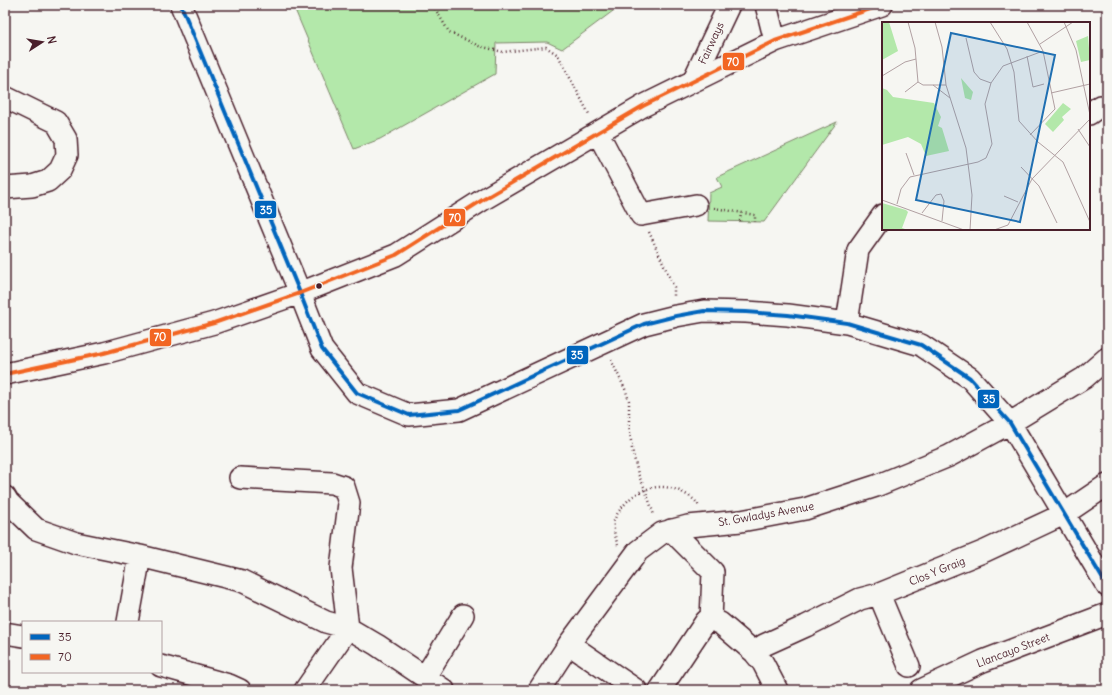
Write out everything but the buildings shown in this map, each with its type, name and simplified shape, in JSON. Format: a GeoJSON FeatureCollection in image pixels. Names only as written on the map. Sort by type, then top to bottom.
{"type":"FeatureCollection","features":[{"type":"Feature","properties":{"kind":"street"},"geometry":{"type":"LineString","coordinates":[[181,5],[322,349],[357,393],[409,415],[459,410],[644,324],[704,311],[788,315],[847,323],[921,345],[970,378],[1010,423],[1107,586]]}},
{"type":"Feature","properties":{"kind":"street","name":"Fairways"},"geometry":{"type":"LineString","coordinates":[[693,81],[729,5]]}},
{"type":"Feature","properties":{"kind":"street"},"geometry":{"type":"LineString","coordinates":[[766,5],[775,41]]}},
{"type":"Feature","properties":{"kind":"street"},"geometry":{"type":"LineString","coordinates":[[5,374],[111,351],[214,323],[300,293],[396,255],[484,200],[643,106],[775,41],[882,5]]}},
{"type":"Feature","properties":{"kind":"street"},"geometry":{"type":"LineString","coordinates":[[5,98],[56,122],[66,139],[67,154],[60,170],[48,181],[32,186],[5,188]]}},
{"type":"Feature","properties":{"kind":"street"},"geometry":{"type":"LineString","coordinates":[[598,133],[641,215],[696,205]]}},
{"type":"Feature","properties":{"kind":"street"},"geometry":{"type":"LineString","coordinates":[[847,323],[858,250],[882,215]]}},
{"type":"Feature","properties":{"kind":"street","name":"St. Gwladys Avenue"},"geometry":{"type":"LineString","coordinates":[[539,690],[569,644],[638,551],[662,533],[688,526],[742,520],[805,509],[876,486],[949,456],[1010,423],[1084,378],[1107,358]]}},
{"type":"Feature","properties":{"kind":"street"},"geometry":{"type":"LineString","coordinates":[[240,478],[332,483],[344,487],[349,503],[341,568],[348,628],[305,690]]}},
{"type":"Feature","properties":{"kind":"street","name":"Clos Y Graig"},"geometry":{"type":"LineString","coordinates":[[754,652],[764,645],[860,599],[879,594],[985,551],[1064,514],[1107,484]]}},
{"type":"Feature","properties":{"kind":"street"},"geometry":{"type":"LineString","coordinates":[[5,497],[8,502],[36,529],[76,543],[140,556],[242,581],[326,622],[348,628],[377,645],[444,690]]}},
{"type":"Feature","properties":{"kind":"street"},"geometry":{"type":"LineString","coordinates":[[671,530],[712,572],[711,620]]}},
{"type":"Feature","properties":{"kind":"street"},"geometry":{"type":"LineString","coordinates":[[128,621],[140,556]]}},
{"type":"Feature","properties":{"kind":"street"},"geometry":{"type":"LineString","coordinates":[[879,594],[909,666]]}},
{"type":"Feature","properties":{"kind":"street","name":"Llancayo Street"},"geometry":{"type":"LineString","coordinates":[[921,690],[955,683],[983,661],[1107,614]]}},
{"type":"Feature","properties":{"kind":"street"},"geometry":{"type":"LineString","coordinates":[[425,677],[463,615]]}},
{"type":"Feature","properties":{"kind":"street"},"geometry":{"type":"LineString","coordinates":[[660,690],[706,621],[711,620],[720,623],[754,652],[763,663],[778,690]]}},
{"type":"Feature","properties":{"kind":"street"},"geometry":{"type":"LineString","coordinates":[[5,633],[22,636]]}},
{"type":"Feature","properties":{"kind":"street"},"geometry":{"type":"LineString","coordinates":[[569,644],[636,690]]}},
{"type":"Feature","properties":{"kind":"street"},"geometry":{"type":"LineString","coordinates":[[162,666],[240,690]]}},
{"type":"Feature","properties":{"kind":"path"},"geometry":{"type":"LineString","coordinates":[[433,5],[449,32],[479,46],[503,52],[546,47],[558,55],[598,133]]}},
{"type":"Feature","properties":{"kind":"path"},"geometry":{"type":"LineString","coordinates":[[696,205],[755,215],[755,222]]}},
{"type":"Feature","properties":{"kind":"path"},"geometry":{"type":"LineString","coordinates":[[740,221],[741,213]]}},
{"type":"Feature","properties":{"kind":"path"},"geometry":{"type":"LineString","coordinates":[[641,215],[674,287],[676,316]]}},
{"type":"Feature","properties":{"kind":"path"},"geometry":{"type":"LineString","coordinates":[[603,343],[626,390],[629,401],[629,425],[632,449],[638,474],[654,514]]}},
{"type":"Feature","properties":{"kind":"path"},"geometry":{"type":"LineString","coordinates":[[632,560],[620,551],[615,536],[614,520],[620,509],[630,497],[641,491],[661,487],[674,488],[687,494],[696,501],[702,512],[705,524]]}},
{"type":"Feature","properties":{"kind":"green space"},"geometry":{"type":"Polygon","coordinates":[[[293,5],[621,5],[562,49],[547,42],[496,43],[495,74],[380,139],[354,149],[293,5]]]}},
{"type":"Feature","properties":{"kind":"green space"},"geometry":{"type":"Polygon","coordinates":[[[837,122],[764,222],[708,221],[709,193],[722,187],[717,177],[837,122]]]}},
{"type":"Feature","properties":{"kind":"transit line","name":"35"},"geometry":{"type":"LineString","coordinates":[[181,5],[322,349],[357,393],[409,415],[459,410],[644,324],[704,311],[788,315],[847,323],[921,345],[970,378],[1010,423],[1107,586]]}},
{"type":"Feature","properties":{"kind":"transit line","name":"70"},"geometry":{"type":"LineString","coordinates":[[5,374],[104,353],[214,323],[300,293],[396,255],[484,199],[643,106],[775,41],[882,5]]}}]}
